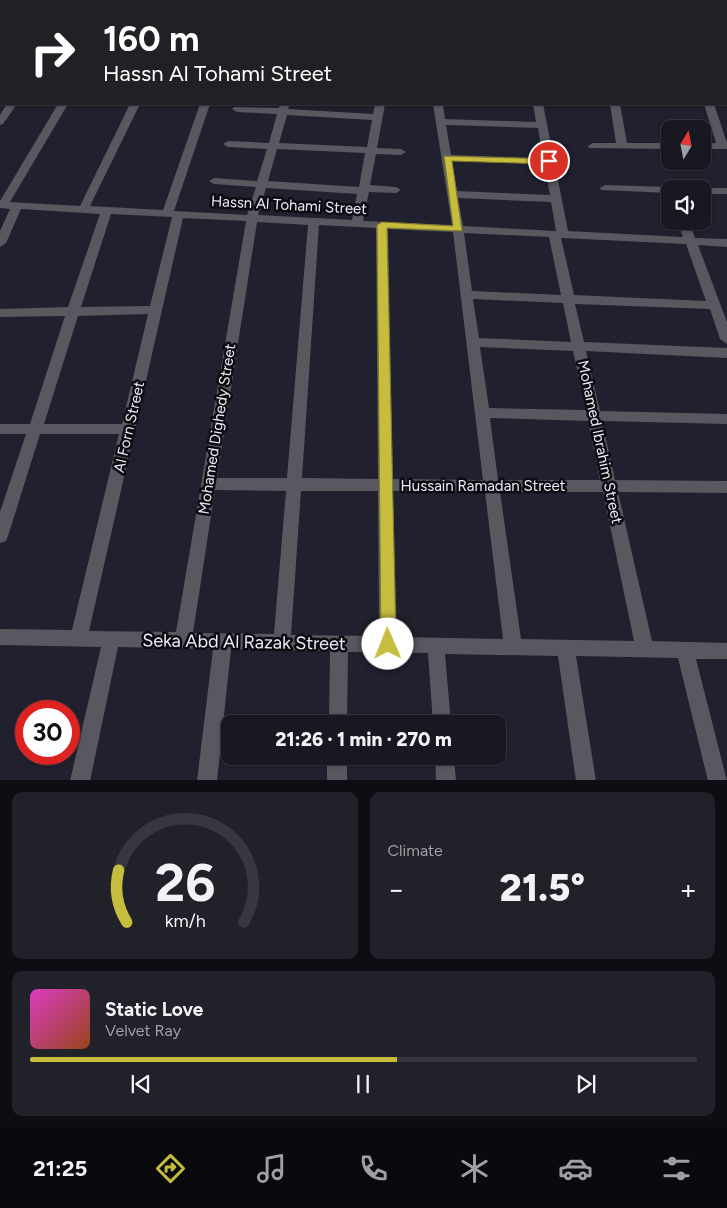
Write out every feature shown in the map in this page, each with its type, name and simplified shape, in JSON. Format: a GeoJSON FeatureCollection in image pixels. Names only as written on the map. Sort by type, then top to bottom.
{"type":"FeatureCollection","features":[{"type":"Feature","properties":{"kind":"street"},"geometry":{"type":"LineString","coordinates":[[1,119],[11,105]]}},
{"type":"Feature","properties":{"kind":"street"},"geometry":{"type":"LineString","coordinates":[[2,205],[62,105]]}},
{"type":"Feature","properties":{"kind":"street"},"geometry":{"type":"LineString","coordinates":[[83,210],[135,105]]}},
{"type":"Feature","properties":{"kind":"street","name":"Al Forn Street"},"geometry":{"type":"LineString","coordinates":[[80,638],[156,310],[173,215],[205,105]]}},
{"type":"Feature","properties":{"kind":"street"},"geometry":{"type":"LineString","coordinates":[[357,224],[380,105]]}},
{"type":"Feature","properties":{"kind":"street"},"geometry":{"type":"LineString","coordinates":[[438,105],[458,229],[513,647]]}},
{"type":"Feature","properties":{"kind":"street","name":"Mohamed Ibrahim Street"},"geometry":{"type":"LineString","coordinates":[[538,105],[556,199],[569,300],[645,650]]}},
{"type":"Feature","properties":{"kind":"street"},"geometry":{"type":"LineString","coordinates":[[614,105],[622,146]]}},
{"type":"Feature","properties":{"kind":"street"},"geometry":{"type":"LineString","coordinates":[[709,105],[725,146],[711,146]]}},
{"type":"Feature","properties":{"kind":"street"},"geometry":{"type":"LineString","coordinates":[[237,109],[284,108],[377,117]]}},
{"type":"Feature","properties":{"kind":"street","name":"Mohamed Dighedy Street"},"geometry":{"type":"LineString","coordinates":[[183,640],[252,218],[284,108]]}},
{"type":"Feature","properties":{"kind":"street"},"geometry":{"type":"LineString","coordinates":[[441,122],[542,125]]}},
{"type":"Feature","properties":{"kind":"street"},"geometry":{"type":"LineString","coordinates":[[228,144],[402,152]]}},
{"type":"Feature","properties":{"kind":"street"},"geometry":{"type":"LineString","coordinates":[[593,146],[661,146]]}},
{"type":"Feature","properties":{"kind":"street"},"geometry":{"type":"LineString","coordinates":[[447,158],[549,161]]}},
{"type":"Feature","properties":{"kind":"street"},"geometry":{"type":"LineString","coordinates":[[214,181],[364,190],[396,190]]}},
{"type":"Feature","properties":{"kind":"street"},"geometry":{"type":"LineString","coordinates":[[605,188],[661,190]]}},
{"type":"Feature","properties":{"kind":"street"},"geometry":{"type":"LineString","coordinates":[[711,191],[727,191]]}},
{"type":"Feature","properties":{"kind":"street"},"geometry":{"type":"LineString","coordinates":[[453,194],[556,199]]}},
{"type":"Feature","properties":{"kind":"street","name":"Hassn Al Tohami Street"},"geometry":{"type":"LineString","coordinates":[[2,205],[727,243]]}},
{"type":"Feature","properties":{"kind":"street"},"geometry":{"type":"LineString","coordinates":[[0,243],[17,206]]}},
{"type":"Feature","properties":{"kind":"street"},"geometry":{"type":"LineString","coordinates":[[0,536],[106,211]]}},
{"type":"Feature","properties":{"kind":"street"},"geometry":{"type":"LineString","coordinates":[[282,642],[314,222]]}},
{"type":"Feature","properties":{"kind":"street"},"geometry":{"type":"LineString","coordinates":[[382,225],[388,644]]}},
{"type":"Feature","properties":{"kind":"street"},"geometry":{"type":"LineString","coordinates":[[686,230],[727,339]]}},
{"type":"Feature","properties":{"kind":"street"},"geometry":{"type":"LineString","coordinates":[[467,295],[714,306]]}},
{"type":"Feature","properties":{"kind":"street"},"geometry":{"type":"LineString","coordinates":[[0,313],[156,310]]}},
{"type":"Feature","properties":{"kind":"street"},"geometry":{"type":"LineString","coordinates":[[473,342],[727,353]]}},
{"type":"Feature","properties":{"kind":"street"},"geometry":{"type":"LineString","coordinates":[[482,413],[727,418]]}},
{"type":"Feature","properties":{"kind":"street"},"geometry":{"type":"LineString","coordinates":[[0,429],[128,429]]}},
{"type":"Feature","properties":{"kind":"street","name":"Hussain Ramadan Street"},"geometry":{"type":"LineString","coordinates":[[209,484],[727,487]]}},
{"type":"Feature","properties":{"kind":"street","name":"Seka Abd Al Razak Street"},"geometry":{"type":"LineString","coordinates":[[0,637],[727,652]]}},
{"type":"Feature","properties":{"kind":"street"},"geometry":{"type":"LineString","coordinates":[[80,780],[111,639]]}},
{"type":"Feature","properties":{"kind":"street"},"geometry":{"type":"LineString","coordinates":[[207,780],[223,641]]}},
{"type":"Feature","properties":{"kind":"street"},"geometry":{"type":"LineString","coordinates":[[338,715],[339,644]]}},
{"type":"Feature","properties":{"kind":"street"},"geometry":{"type":"LineString","coordinates":[[436,646],[441,715]]}},
{"type":"Feature","properties":{"kind":"street"},"geometry":{"type":"LineString","coordinates":[[566,648],[586,780]]}},
{"type":"Feature","properties":{"kind":"street"},"geometry":{"type":"LineString","coordinates":[[686,651],[718,780]]}},
{"type":"Feature","properties":{"kind":"street"},"geometry":{"type":"LineString","coordinates":[[337,765],[337,780]]}},
{"type":"Feature","properties":{"kind":"street"},"geometry":{"type":"LineString","coordinates":[[445,765],[446,780]]}},
{"type":"Feature","properties":{"kind":"route"},"geometry":{"type":"LineString","coordinates":[[388,644],[382,225],[458,229],[447,158],[549,161]]}}]}
